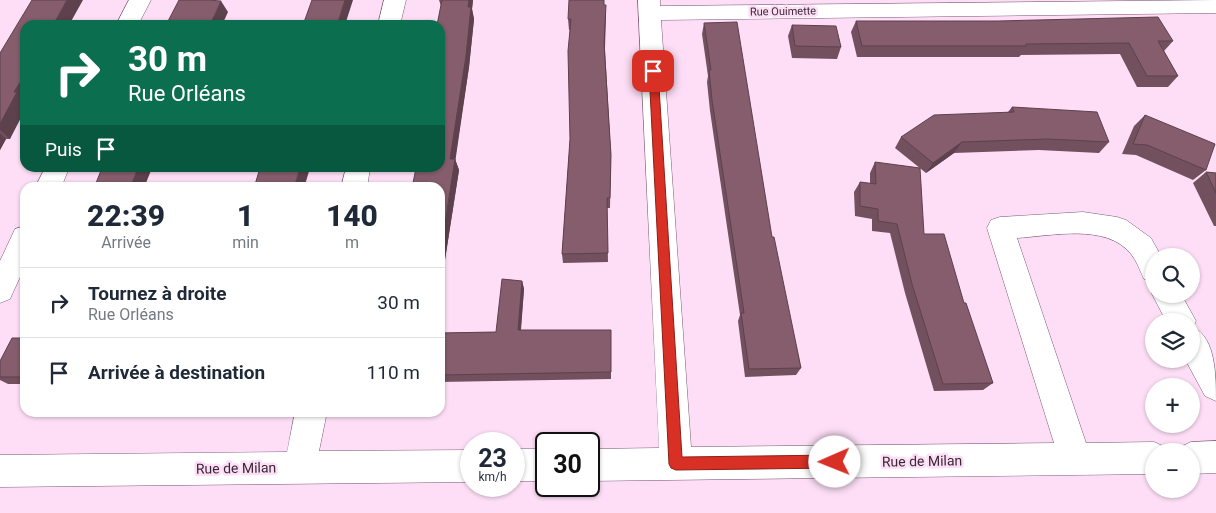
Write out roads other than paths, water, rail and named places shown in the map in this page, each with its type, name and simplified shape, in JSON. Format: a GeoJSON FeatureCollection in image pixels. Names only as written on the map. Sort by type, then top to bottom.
{"type":"FeatureCollection","features":[{"type":"Feature","properties":{"kind":"street"},"geometry":{"type":"LineString","coordinates":[[130,20],[140,0]]}},
{"type":"Feature","properties":{"kind":"street"},"geometry":{"type":"LineString","coordinates":[[390,20],[395,0]]}},
{"type":"Feature","properties":{"kind":"street"},"geometry":{"type":"LineString","coordinates":[[649,6],[676,464]]}},
{"type":"Feature","properties":{"kind":"street","name":"Rue Ouimette"},"geometry":{"type":"LineString","coordinates":[[649,6],[1216,6]]}},
{"type":"Feature","properties":{"kind":"street"},"geometry":{"type":"LineString","coordinates":[[1074,459],[1000,228],[1083,223],[1116,228],[1141,246],[1145,253]]}},
{"type":"Feature","properties":{"kind":"street"},"geometry":{"type":"LineString","coordinates":[[0,290],[20,248]]}},
{"type":"Feature","properties":{"kind":"street"},"geometry":{"type":"LineString","coordinates":[[1200,357],[1216,386]]}},
{"type":"Feature","properties":{"kind":"street"},"geometry":{"type":"LineString","coordinates":[[300,468],[310,417]]}},
{"type":"Feature","properties":{"kind":"street","name":"Rue de Milan"},"geometry":{"type":"LineString","coordinates":[[600,464],[1145,458]]}},
{"type":"Feature","properties":{"kind":"street"},"geometry":{"type":"LineString","coordinates":[[1200,458],[1216,458]]}},
{"type":"Feature","properties":{"kind":"street","name":"Rue de Milan"},"geometry":{"type":"LineString","coordinates":[[0,471],[460,466]]}}]}
